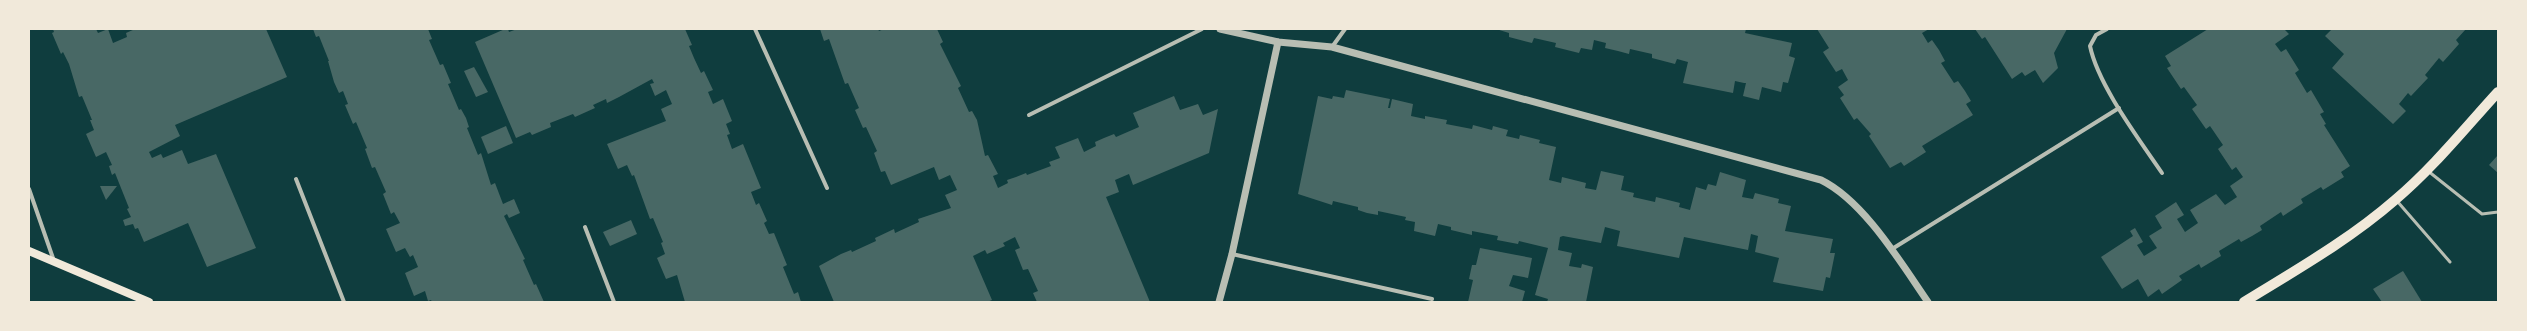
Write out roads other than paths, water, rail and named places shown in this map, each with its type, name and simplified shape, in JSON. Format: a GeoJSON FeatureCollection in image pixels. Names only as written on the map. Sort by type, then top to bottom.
{"type":"FeatureCollection","features":[{"type":"Feature","properties":{"kind":"main road"},"geometry":{"type":"LineString","coordinates":[[2244,302],[2352,235],[2396,200],[2426,170],[2498,92]]}},
{"type":"Feature","properties":{"kind":"main road"},"geometry":{"type":"LineString","coordinates":[[29,252],[149,302]]}},
{"type":"Feature","properties":{"kind":"street"},"geometry":{"type":"LineString","coordinates":[[755,29],[827,188]]}},
{"type":"Feature","properties":{"kind":"street"},"geometry":{"type":"LineString","coordinates":[[1029,115],[1202,29]]}},
{"type":"Feature","properties":{"kind":"street"},"geometry":{"type":"LineString","coordinates":[[1220,29],[1278,42],[1332,47],[1821,180],[1837,188],[1850,199],[1892,249],[1928,302]]}},
{"type":"Feature","properties":{"kind":"street"},"geometry":{"type":"LineString","coordinates":[[1332,47],[1345,29]]}},
{"type":"Feature","properties":{"kind":"street"},"geometry":{"type":"LineString","coordinates":[[2107,29],[2096,35],[2090,46],[2092,58],[2119,108],[2162,173]]}},
{"type":"Feature","properties":{"kind":"street"},"geometry":{"type":"LineString","coordinates":[[1219,302],[1232,254],[1278,42]]}},
{"type":"Feature","properties":{"kind":"street"},"geometry":{"type":"LineString","coordinates":[[1892,249],[2119,108]]}},
{"type":"Feature","properties":{"kind":"street"},"geometry":{"type":"LineString","coordinates":[[296,179],[344,302]]}},
{"type":"Feature","properties":{"kind":"street"},"geometry":{"type":"LineString","coordinates":[[29,189],[54,262]]}},
{"type":"Feature","properties":{"kind":"street"},"geometry":{"type":"LineString","coordinates":[[585,227],[614,302]]}},
{"type":"Feature","properties":{"kind":"street"},"geometry":{"type":"LineString","coordinates":[[1232,254],[1432,299]]}},
{"type":"Feature","properties":{"kind":"lane"},"geometry":{"type":"LineString","coordinates":[[2426,170],[2482,214],[2498,212]]}},
{"type":"Feature","properties":{"kind":"lane"},"geometry":{"type":"LineString","coordinates":[[2396,200],[2450,262]]}}]}
